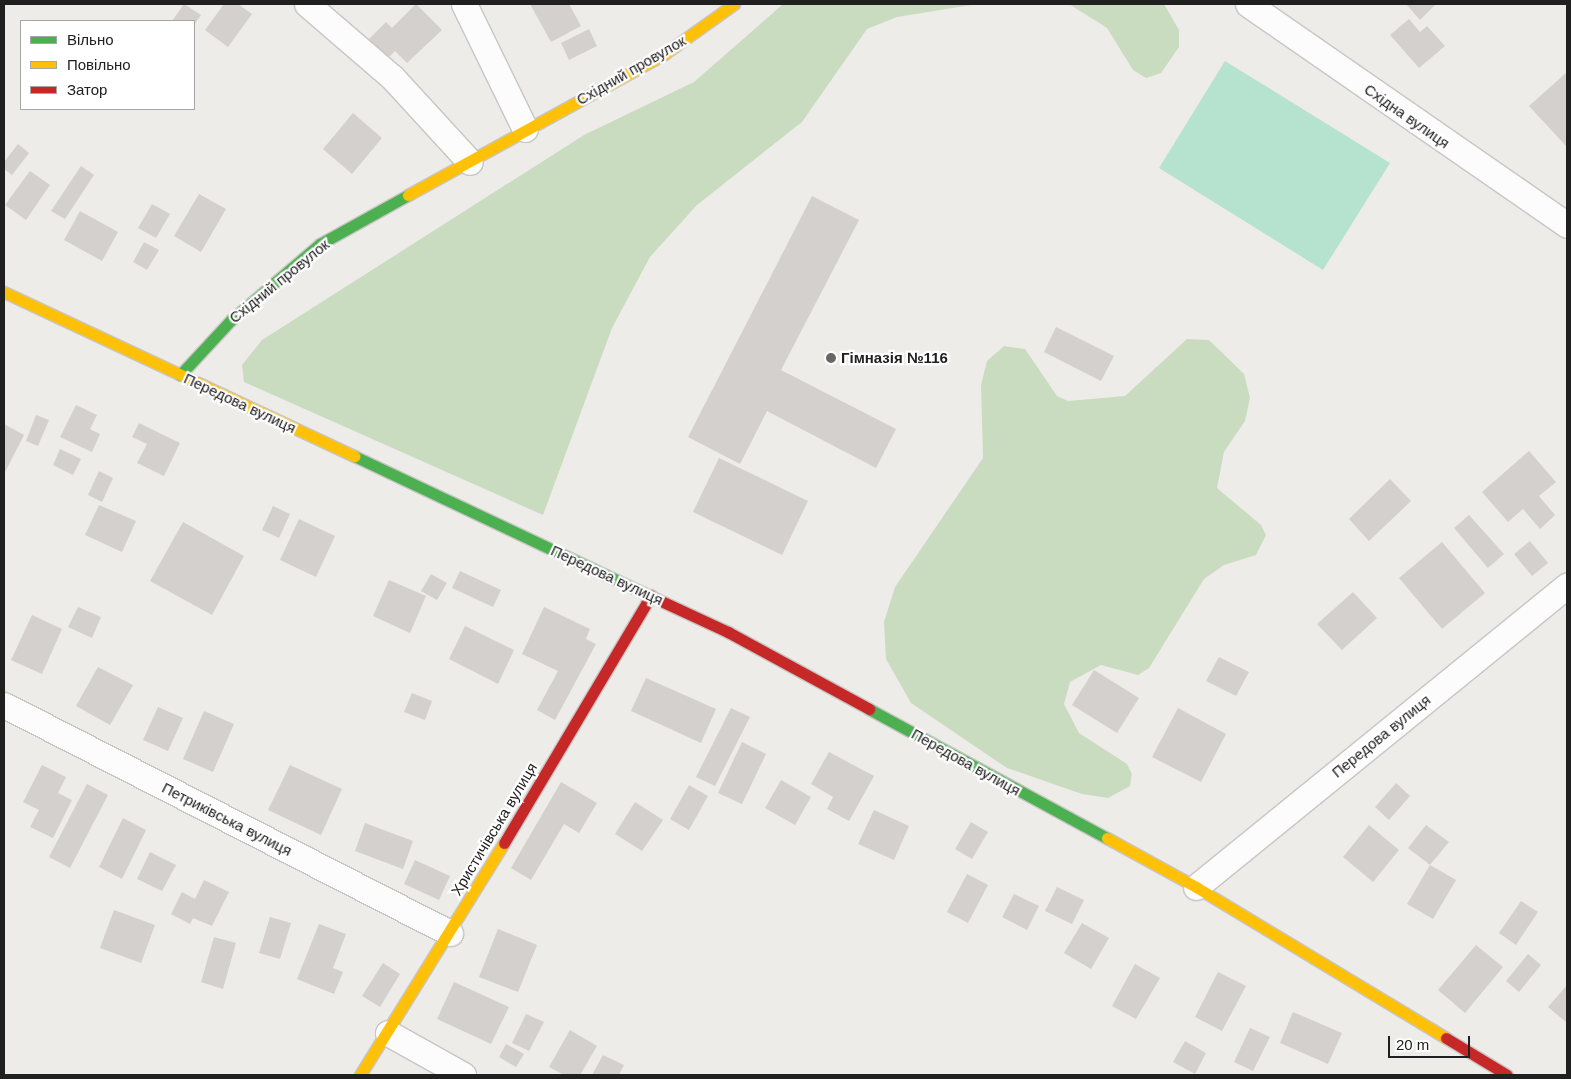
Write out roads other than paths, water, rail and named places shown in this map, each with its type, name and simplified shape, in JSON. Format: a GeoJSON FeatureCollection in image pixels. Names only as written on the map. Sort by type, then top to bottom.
{"type":"FeatureCollection","features":[{"type":"Feature","properties":{"kind":"street"},"geometry":{"type":"LineString","coordinates":[[307,4],[392,77],[470,162]]}},
{"type":"Feature","properties":{"kind":"street"},"geometry":{"type":"LineString","coordinates":[[464,4],[525,129]]}},
{"type":"Feature","properties":{"kind":"street","name":"Східний провулок"},"geometry":{"type":"LineString","coordinates":[[180,375],[231,320],[320,244],[470,162],[525,129],[664,54],[734,4]]}},
{"type":"Feature","properties":{"kind":"street","name":"Східна вулиця"},"geometry":{"type":"LineString","coordinates":[[1248,4],[1567,225]]}},
{"type":"Feature","properties":{"kind":"street","name":"Передова вулиця"},"geometry":{"type":"LineString","coordinates":[[4,292],[737,637],[1196,887],[1507,1075]]}},
{"type":"Feature","properties":{"kind":"street","name":"Передова вулиця"},"geometry":{"type":"LineString","coordinates":[[1196,887],[1567,585]]}},
{"type":"Feature","properties":{"kind":"street","name":"Христичівська вулиця"},"geometry":{"type":"LineString","coordinates":[[360,1075],[450,933],[651,595]]}},
{"type":"Feature","properties":{"kind":"street","name":"Петриківська вулиця"},"geometry":{"type":"LineString","coordinates":[[4,704],[450,933]]}},
{"type":"Feature","properties":{"kind":"street"},"geometry":{"type":"LineString","coordinates":[[388,1033],[463,1075]]}},
{"type":"Feature","properties":{"kind":"place","name":"Гімназія №116"},"geometry":{"type":"Point","coordinates":[831,358]}}]}
